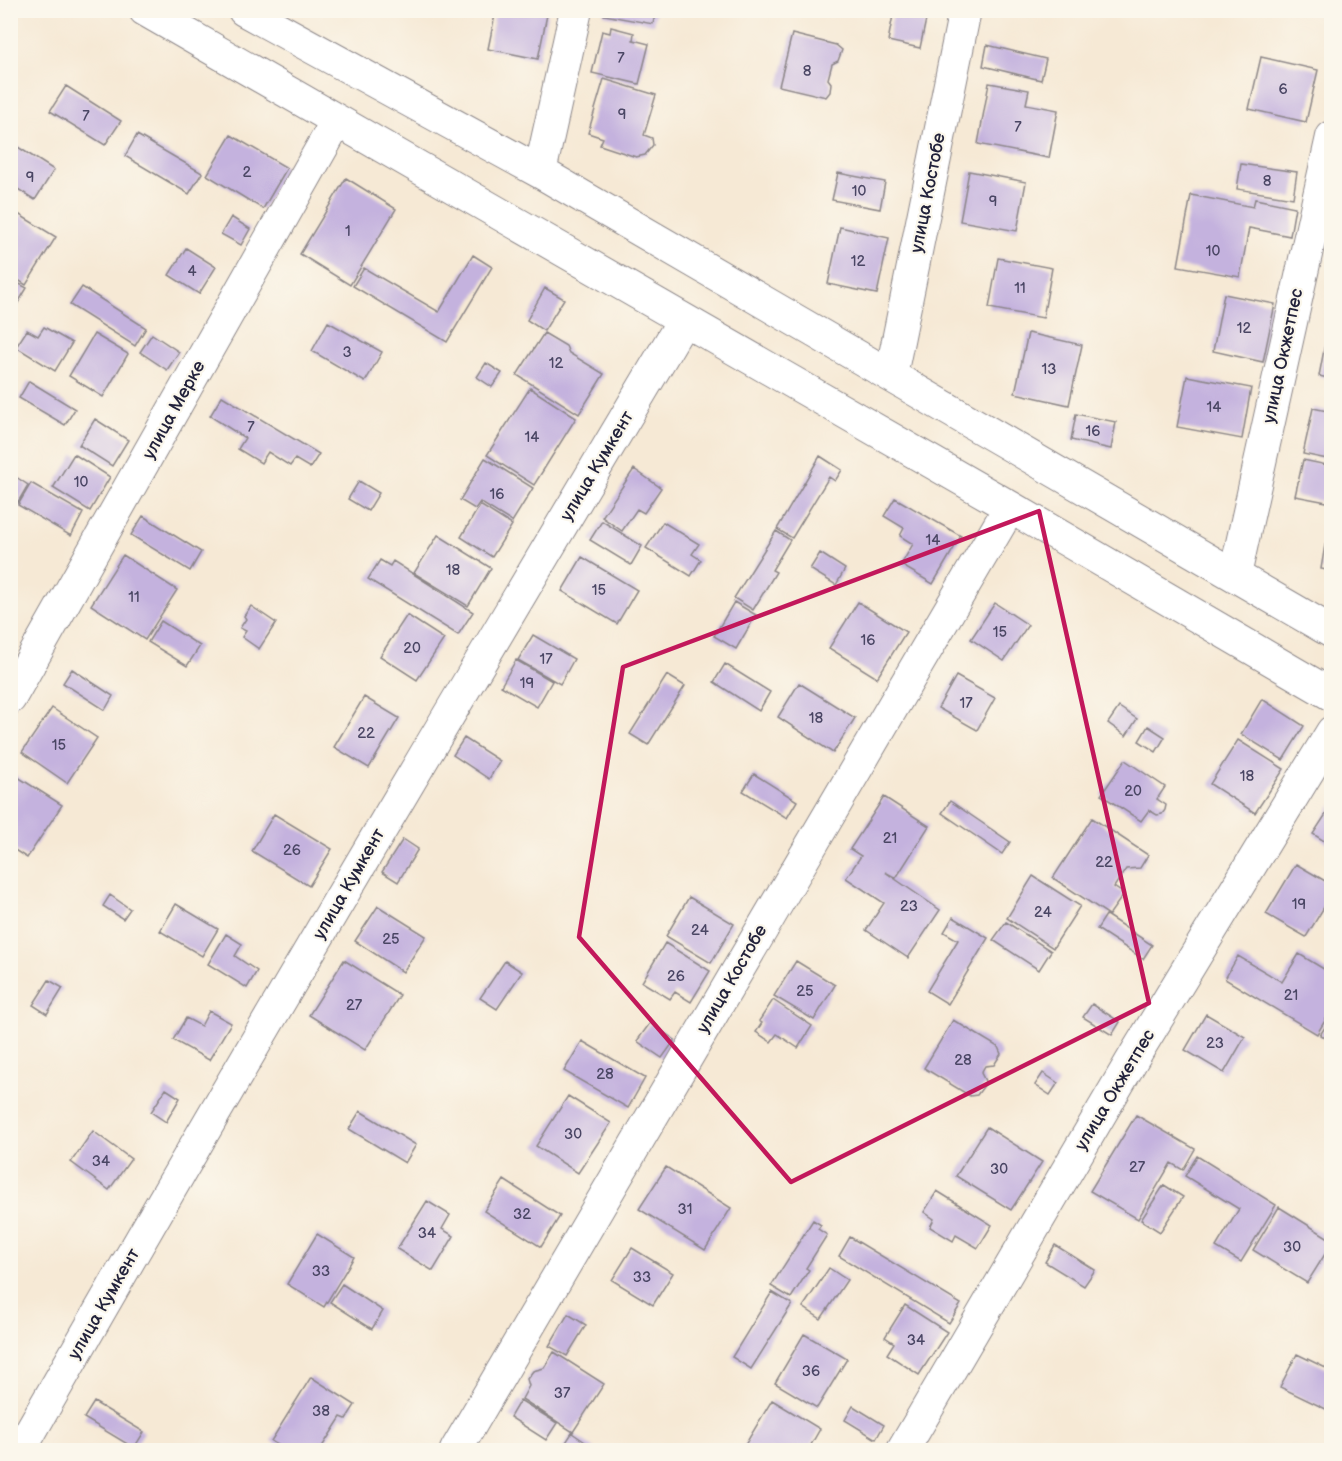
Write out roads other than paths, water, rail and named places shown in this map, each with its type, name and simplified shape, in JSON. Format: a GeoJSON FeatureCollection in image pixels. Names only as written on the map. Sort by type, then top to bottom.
{"type":"FeatureCollection","features":[{"type":"Feature","properties":{"kind":"street"},"geometry":{"type":"LineString","coordinates":[[145,10],[1010,507],[1332,695]]}},
{"type":"Feature","properties":{"kind":"street"},"geometry":{"type":"LineString","coordinates":[[244,10],[540,172],[1332,632]]}},
{"type":"Feature","properties":{"kind":"street"},"geometry":{"type":"LineString","coordinates":[[540,172],[576,10]]}},
{"type":"Feature","properties":{"kind":"street","name":"улица Костобе"},"geometry":{"type":"LineString","coordinates":[[891,375],[965,10]]}},
{"type":"Feature","properties":{"kind":"street","name":"улица Мерке"},"geometry":{"type":"LineString","coordinates":[[10,698],[337,121]]}},
{"type":"Feature","properties":{"kind":"street","name":"улица Окжетпес"},"geometry":{"type":"LineString","coordinates":[[1235,575],[1332,137]]}},
{"type":"Feature","properties":{"kind":"street","name":"улица Кумкент"},"geometry":{"type":"LineString","coordinates":[[20,1450],[140,1240],[369,850],[683,321]]}},
{"type":"Feature","properties":{"kind":"street","name":"улица Костобе"},"geometry":{"type":"LineString","coordinates":[[456,1450],[1010,507]]}},
{"type":"Feature","properties":{"kind":"street","name":"улица Окжетпес"},"geometry":{"type":"LineString","coordinates":[[903,1450],[1138,1050],[1332,732]]}}]}
